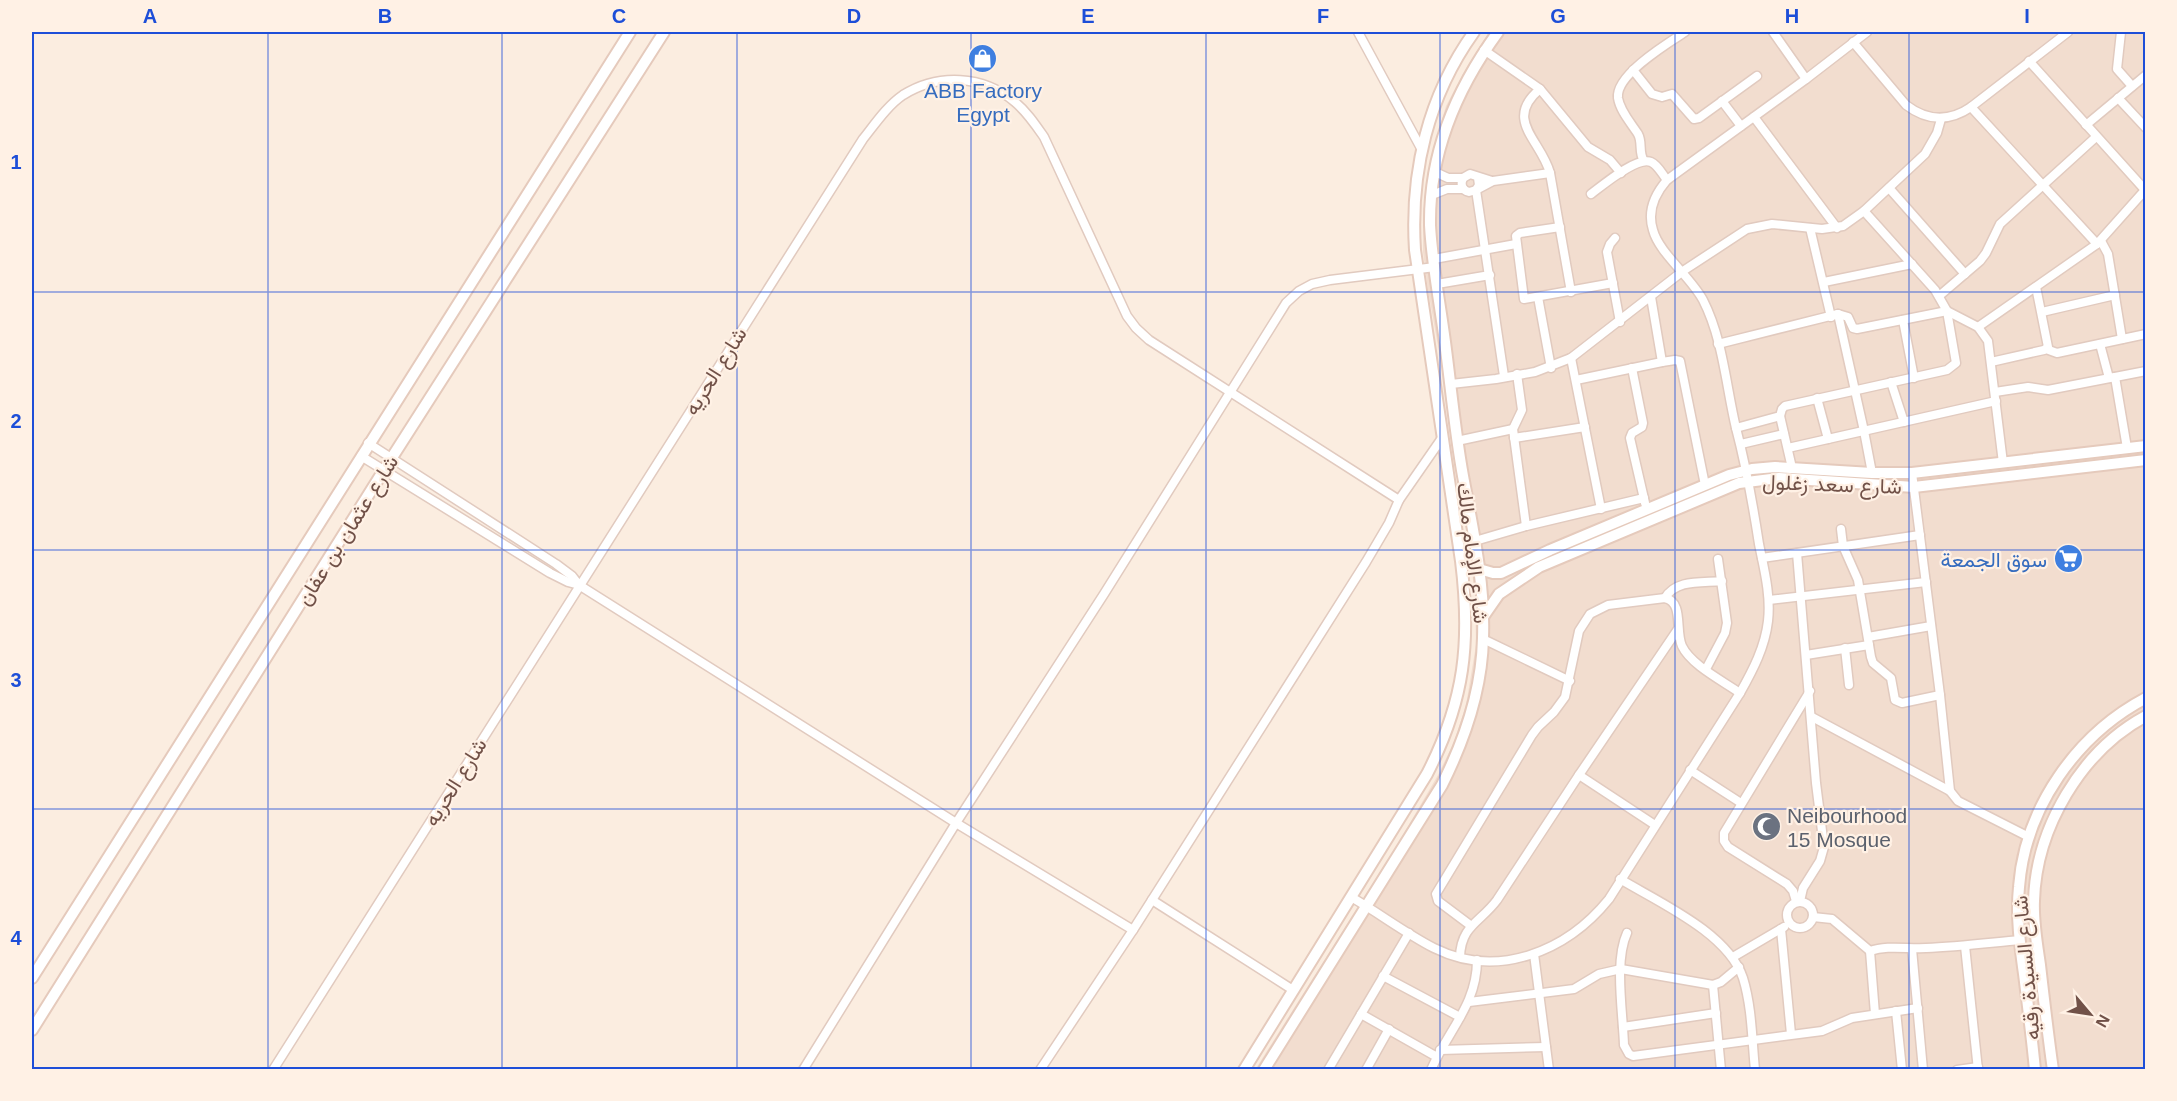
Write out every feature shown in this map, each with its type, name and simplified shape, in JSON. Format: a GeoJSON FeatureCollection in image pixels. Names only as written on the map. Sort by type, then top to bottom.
{"type":"FeatureCollection","features":[{"type":"Feature","properties":{"kind":"street","name":"شارع عثمان بن عفان"},"geometry":{"type":"LineString","coordinates":[[32,978],[368,443],[630,32]]}},
{"type":"Feature","properties":{"kind":"street","name":"شارع عثمان بن عفان"},"geometry":{"type":"LineString","coordinates":[[32,1030],[384,470],[664,32]]}},
{"type":"Feature","properties":{"kind":"street","name":"شارع الإمام مالك"},"geometry":{"type":"LineString","coordinates":[[1244,1070],[1437,755],[1452,716],[1462,675],[1466,608],[1418,269],[1414,210],[1422,150],[1434,106],[1443,85],[1474,32]]}},
{"type":"Feature","properties":{"kind":"street","name":"شارع الإمام مالك"},"geometry":{"type":"LineString","coordinates":[[1264,1070],[1442,785],[1457,754],[1474,704],[1483,639],[1479,569],[1457,441],[1430,223],[1435,172],[1443,135],[1456,100],[1484,50],[1498,32]]}},
{"type":"Feature","properties":{"kind":"street"},"geometry":{"type":"LineString","coordinates":[[1644,161],[1640,153],[1640,137],[1621,107],[1618,95],[1621,83],[1633,70],[1685,32]]}},
{"type":"Feature","properties":{"kind":"street"},"geometry":{"type":"LineString","coordinates":[[1773,32],[1806,79]]}},
{"type":"Feature","properties":{"kind":"street"},"geometry":{"type":"LineString","coordinates":[[1351,897],[1434,948],[1461,957],[1477,960],[1506,960],[1534,954],[1559,943],[1585,925],[1609,899],[1740,693],[1758,659],[1764,641],[1769,600],[1748,476],[1718,344],[1703,300],[1653,232],[1650,218],[1652,204],[1658,191],[1667,180],[1867,32]]}},
{"type":"Feature","properties":{"kind":"street"},"geometry":{"type":"LineString","coordinates":[[1853,42],[1906,105],[1928,117],[1941,119],[1962,114],[2068,32]]}},
{"type":"Feature","properties":{"kind":"street"},"geometry":{"type":"LineString","coordinates":[[2121,32],[2117,69],[2132,86]]}},
{"type":"Feature","properties":{"kind":"street"},"geometry":{"type":"LineString","coordinates":[[1361,33],[1422,150]]}},
{"type":"Feature","properties":{"kind":"street"},"geometry":{"type":"LineString","coordinates":[[1484,50],[1540,89],[1588,147],[1610,160],[1621,173]]}},
{"type":"Feature","properties":{"kind":"street"},"geometry":{"type":"LineString","coordinates":[[1978,327],[2099,242],[2145,190],[2029,61]]}},
{"type":"Feature","properties":{"kind":"street"},"geometry":{"type":"LineString","coordinates":[[1633,70],[1652,94],[1662,97],[1672,94],[1692,118],[1699,118],[1757,76]]}},
{"type":"Feature","properties":{"kind":"street"},"geometry":{"type":"LineString","coordinates":[[2086,125],[2145,75]]}},
{"type":"Feature","properties":{"kind":"street","name":"شارع الحريه"},"geometry":{"type":"LineString","coordinates":[[273,1070],[863,139],[881,116],[903,96],[930,82],[952,78],[972,80],[1014,100],[1030,117],[1044,137],[1127,316],[1149,340],[1399,500]]}},
{"type":"Feature","properties":{"kind":"street"},"geometry":{"type":"LineString","coordinates":[[1540,89],[1527,102],[1524,125],[1548,163],[1571,292]]}},
{"type":"Feature","properties":{"kind":"street"},"geometry":{"type":"LineString","coordinates":[[2118,98],[2145,128]]}},
{"type":"Feature","properties":{"kind":"street"},"geometry":{"type":"LineString","coordinates":[[1722,101],[1741,126]]}},
{"type":"Feature","properties":{"kind":"street"},"geometry":{"type":"LineString","coordinates":[[1971,107],[2108,254],[2122,339]]}},
{"type":"Feature","properties":{"kind":"street"},"geometry":{"type":"LineString","coordinates":[[1754,117],[1837,228]]}},
{"type":"Feature","properties":{"kind":"street"},"geometry":{"type":"LineString","coordinates":[[1451,384],[1496,379],[1551,368],[1572,358],[1683,271],[1747,229],[1772,224],[1822,229],[1837,228],[1854,220],[1925,154],[1937,133],[1941,119]]}},
{"type":"Feature","properties":{"kind":"street"},"geometry":{"type":"LineString","coordinates":[[1939,296],[1986,253],[2000,224],[2096,137]]}},
{"type":"Feature","properties":{"kind":"street"},"geometry":{"type":"LineString","coordinates":[[1591,194],[1621,173],[1644,161],[1651,162],[1667,180]]}},
{"type":"Feature","properties":{"kind":"street"},"geometry":{"type":"LineString","coordinates":[[1435,172],[1448,178],[1463,178],[1470,174],[1493,182]]}},
{"type":"Feature","properties":{"kind":"street"},"geometry":{"type":"LineString","coordinates":[[1432,195],[1447,189],[1463,189],[1469,192],[1493,182],[1550,173]]}},
{"type":"Feature","properties":{"kind":"street"},"geometry":{"type":"LineString","coordinates":[[1463,178],[1461,182],[1463,189]]}},
{"type":"Feature","properties":{"kind":"street"},"geometry":{"type":"LineString","coordinates":[[1478,178],[1477,189],[1504,376]]}},
{"type":"Feature","properties":{"kind":"street"},"geometry":{"type":"LineString","coordinates":[[1889,188],[1965,274]]}},
{"type":"Feature","properties":{"kind":"street"},"geometry":{"type":"LineString","coordinates":[[1792,468],[1780,417],[1785,406],[1947,370],[1956,363],[1947,311],[1939,296],[1864,212]]}},
{"type":"Feature","properties":{"kind":"street"},"geometry":{"type":"LineString","coordinates":[[1560,227],[1518,234],[1515,237],[1525,300],[1613,283]]}},
{"type":"Feature","properties":{"kind":"street"},"geometry":{"type":"LineString","coordinates":[[1810,228],[1854,389],[1872,473]]}},
{"type":"Feature","properties":{"kind":"street"},"geometry":{"type":"LineString","coordinates":[[1615,238],[1607,252],[1620,322]]}},
{"type":"Feature","properties":{"kind":"street"},"geometry":{"type":"LineString","coordinates":[[803,1070],[956,823],[1104,594],[1286,303],[1299,291],[1312,284],[1418,269],[1486,249],[1516,244]]}},
{"type":"Feature","properties":{"kind":"street"},"geometry":{"type":"LineString","coordinates":[[1824,282],[1912,264]]}},
{"type":"Feature","properties":{"kind":"street"},"geometry":{"type":"LineString","coordinates":[[1437,284],[1490,275]]}},
{"type":"Feature","properties":{"kind":"street"},"geometry":{"type":"LineString","coordinates":[[2036,287],[2049,343],[2046,349]]}},
{"type":"Feature","properties":{"kind":"street"},"geometry":{"type":"LineString","coordinates":[[2042,312],[2115,295]]}},
{"type":"Feature","properties":{"kind":"street"},"geometry":{"type":"LineString","coordinates":[[1539,297],[1551,368]]}},
{"type":"Feature","properties":{"kind":"street"},"geometry":{"type":"LineString","coordinates":[[1651,297],[1662,362]]}},
{"type":"Feature","properties":{"kind":"street"},"geometry":{"type":"LineString","coordinates":[[1718,344],[1834,315],[1848,317],[1853,328],[1857,329],[1947,311],[1978,327],[1988,341],[2003,463]]}},
{"type":"Feature","properties":{"kind":"street"},"geometry":{"type":"LineString","coordinates":[[1904,320],[1914,378]]}},
{"type":"Feature","properties":{"kind":"street"},"geometry":{"type":"LineString","coordinates":[[1991,362],[2046,349],[2057,353],[2145,334]]}},
{"type":"Feature","properties":{"kind":"street"},"geometry":{"type":"LineString","coordinates":[[2100,344],[2112,378],[2127,448]]}},
{"type":"Feature","properties":{"kind":"street"},"geometry":{"type":"LineString","coordinates":[[1431,358],[1437,362],[1442,361],[1446,355]]}},
{"type":"Feature","properties":{"kind":"street"},"geometry":{"type":"LineString","coordinates":[[1572,358],[1601,509]]}},
{"type":"Feature","properties":{"kind":"street"},"geometry":{"type":"LineString","coordinates":[[1576,380],[1662,362],[1677,360],[1682,364],[1705,485]]}},
{"type":"Feature","properties":{"kind":"street"},"geometry":{"type":"LineString","coordinates":[[1475,541],[1526,526],[1601,509],[1645,503],[1629,438],[1632,433],[1642,427],[1643,423],[1632,368]]}},
{"type":"Feature","properties":{"kind":"street"},"geometry":{"type":"LineString","coordinates":[[1788,448],[1904,422],[2028,387],[2048,390],[2145,370]]}},
{"type":"Feature","properties":{"kind":"street"},"geometry":{"type":"LineString","coordinates":[[1517,374],[1522,410],[1514,433],[1526,526]]}},
{"type":"Feature","properties":{"kind":"street"},"geometry":{"type":"LineString","coordinates":[[1891,382],[1904,422]]}},
{"type":"Feature","properties":{"kind":"street"},"geometry":{"type":"LineString","coordinates":[[1437,403],[1442,396],[1446,395],[1453,400]]}},
{"type":"Feature","properties":{"kind":"street"},"geometry":{"type":"LineString","coordinates":[[1817,398],[1828,439]]}},
{"type":"Feature","properties":{"kind":"street"},"geometry":{"type":"LineString","coordinates":[[1736,428],[1780,417]]}},
{"type":"Feature","properties":{"kind":"street"},"geometry":{"type":"LineString","coordinates":[[1457,441],[1514,433],[1585,428]]}},
{"type":"Feature","properties":{"kind":"street"},"geometry":{"type":"LineString","coordinates":[[1741,444],[1784,434]]}},
{"type":"Feature","properties":{"kind":"street"},"geometry":{"type":"LineString","coordinates":[[1040,1070],[1133,930],[1366,562],[1389,523],[1399,500],[1442,438]]}},
{"type":"Feature","properties":{"kind":"street"},"geometry":{"type":"LineString","coordinates":[[368,443],[556,564],[572,576],[579,585]]}},
{"type":"Feature","properties":{"kind":"street","name":"شارع سعد زغلول"},"geometry":{"type":"LineString","coordinates":[[1483,617],[1499,594],[1539,567],[1730,486],[1764,468],[1912,473],[2145,446]]}},
{"type":"Feature","properties":{"kind":"street"},"geometry":{"type":"LineString","coordinates":[[361,456],[550,573],[579,585],[956,823],[1133,930]]}},
{"type":"Feature","properties":{"kind":"street","name":"شارع سعد زغلول"},"geometry":{"type":"LineString","coordinates":[[1479,569],[1501,573],[1645,503],[1705,485],[1729,475],[1914,487],[2145,460]]}},
{"type":"Feature","properties":{"kind":"street"},"geometry":{"type":"LineString","coordinates":[[1912,473],[1941,695],[1950,791]]}},
{"type":"Feature","properties":{"kind":"street"},"geometry":{"type":"LineString","coordinates":[[1841,529],[1843,546],[1855,571],[1860,590],[1873,663],[1891,678],[1897,702],[1941,695]]}},
{"type":"Feature","properties":{"kind":"street"},"geometry":{"type":"LineString","coordinates":[[1762,558],[1920,535]]}},
{"type":"Feature","properties":{"kind":"street"},"geometry":{"type":"LineString","coordinates":[[1797,553],[1810,691],[1816,783],[1824,847],[1820,861],[1803,888],[1798,901],[1788,909],[1786,916],[1789,923],[1803,928],[1810,924],[1813,917],[1810,906],[1798,901],[1787,884],[1731,850],[1724,837],[1725,830],[1810,691]]}},
{"type":"Feature","properties":{"kind":"street"},"geometry":{"type":"LineString","coordinates":[[1706,669],[1726,628],[1718,559]]}},
{"type":"Feature","properties":{"kind":"street"},"geometry":{"type":"LineString","coordinates":[[1665,598],[1674,587],[1722,581]]}},
{"type":"Feature","properties":{"kind":"street"},"geometry":{"type":"LineString","coordinates":[[1769,600],[1926,582]]}},
{"type":"Feature","properties":{"kind":"street"},"geometry":{"type":"LineString","coordinates":[[1470,926],[1438,901],[1436,894],[1532,735],[1561,704],[1570,681],[1580,631],[1590,614],[1608,605],[1671,599],[1676,605],[1678,629],[1683,647],[1692,659],[1740,693]]}},
{"type":"Feature","properties":{"kind":"street"},"geometry":{"type":"LineString","coordinates":[[1806,655],[1845,648],[1931,626]]}},
{"type":"Feature","properties":{"kind":"street"},"geometry":{"type":"LineString","coordinates":[[1461,957],[1461,945],[1470,926],[1497,900],[1578,775],[1678,629]]}},
{"type":"Feature","properties":{"kind":"street"},"geometry":{"type":"LineString","coordinates":[[1483,639],[1570,681]]}},
{"type":"Feature","properties":{"kind":"street"},"geometry":{"type":"LineString","coordinates":[[1845,648],[1849,686]]}},
{"type":"Feature","properties":{"kind":"street","name":"شارع السيدة رقيه"},"geometry":{"type":"LineString","coordinates":[[2035,1070],[2020,940],[2019,888],[2029,837],[2046,797],[2077,752],[2115,717],[2145,698]]}},
{"type":"Feature","properties":{"kind":"street","name":"شارع السيدة رقيه"},"geometry":{"type":"LineString","coordinates":[[2052,1070],[2034,921],[2034,900],[2041,858],[2058,810],[2085,768],[2121,733],[2145,716]]}},
{"type":"Feature","properties":{"kind":"street"},"geometry":{"type":"LineString","coordinates":[[1812,717],[1950,791],[1958,801],[2029,837]]}},
{"type":"Feature","properties":{"kind":"street"},"geometry":{"type":"LineString","coordinates":[[1690,770],[1741,803]]}},
{"type":"Feature","properties":{"kind":"street"},"geometry":{"type":"LineString","coordinates":[[1578,775],[1655,825]]}},
{"type":"Feature","properties":{"kind":"street"},"geometry":{"type":"LineString","coordinates":[[1620,879],[1712,935],[1733,957],[1746,988],[1755,1070]]}},
{"type":"Feature","properties":{"kind":"street"},"geometry":{"type":"LineString","coordinates":[[1152,900],[1293,990]]}},
{"type":"Feature","properties":{"kind":"street"},"geometry":{"type":"LineString","coordinates":[[1813,917],[1832,919],[1870,951],[1875,1014]]}},
{"type":"Feature","properties":{"kind":"street"},"geometry":{"type":"LineString","coordinates":[[1733,957],[1789,923]]}},
{"type":"Feature","properties":{"kind":"street"},"geometry":{"type":"LineString","coordinates":[[1781,929],[1791,1034]]}},
{"type":"Feature","properties":{"kind":"street"},"geometry":{"type":"LineString","coordinates":[[1328,1070],[1409,933]]}},
{"type":"Feature","properties":{"kind":"street"},"geometry":{"type":"LineString","coordinates":[[1628,933],[1621,950],[1623,1027],[1625,1050],[1633,1056],[1821,1031],[1852,1018],[1918,1008]]}},
{"type":"Feature","properties":{"kind":"street"},"geometry":{"type":"LineString","coordinates":[[1870,951],[1878,947],[1965,946],[2020,940]]}},
{"type":"Feature","properties":{"kind":"street"},"geometry":{"type":"LineString","coordinates":[[1957,1070],[1978,1068],[1965,946]]}},
{"type":"Feature","properties":{"kind":"street"},"geometry":{"type":"LineString","coordinates":[[1912,948],[1923,1070]]}},
{"type":"Feature","properties":{"kind":"street"},"geometry":{"type":"LineString","coordinates":[[1534,954],[1549,1070]]}},
{"type":"Feature","properties":{"kind":"street"},"geometry":{"type":"LineString","coordinates":[[1431,1070],[1469,1002],[1476,982],[1477,960]]}},
{"type":"Feature","properties":{"kind":"street"},"geometry":{"type":"LineString","coordinates":[[1469,1002],[1574,989],[1599,974],[1621,969],[1713,985],[1721,982],[1739,967]]}},
{"type":"Feature","properties":{"kind":"street"},"geometry":{"type":"LineString","coordinates":[[1383,976],[1460,1017]]}},
{"type":"Feature","properties":{"kind":"street"},"geometry":{"type":"LineString","coordinates":[[1713,985],[1721,1070]]}},
{"type":"Feature","properties":{"kind":"street"},"geometry":{"type":"LineString","coordinates":[[1896,1011],[1902,1070]]}},
{"type":"Feature","properties":{"kind":"street"},"geometry":{"type":"LineString","coordinates":[[1623,1027],[1716,1013]]}},
{"type":"Feature","properties":{"kind":"street"},"geometry":{"type":"LineString","coordinates":[[1361,1014],[1439,1053],[1546,1047]]}},
{"type":"Feature","properties":{"kind":"street"},"geometry":{"type":"LineString","coordinates":[[1366,1070],[1389,1029]]}},
{"type":"Feature","properties":{"kind":"shaded area"},"geometry":{"type":"Polygon","coordinates":[[[1489,32],[2145,32],[2145,1069],[1255,1070],[1397,845],[1438,775],[1454,742],[1466,705],[1476,645],[1475,594],[1450,413],[1428,290],[1423,252],[1423,213],[1434,146],[1446,106],[1489,32]]]}},
{"type":"Feature","properties":{"kind":"place","name":"ABB Factory Egypt"},"geometry":{"type":"Point","coordinates":[983,59]}},
{"type":"Feature","properties":{"kind":"place","name":"سوق الجمعة"},"geometry":{"type":"Point","coordinates":[2068,559]}},
{"type":"Feature","properties":{"kind":"place","name":"Neibourhood 15 Mosque"},"geometry":{"type":"Point","coordinates":[1766,827]}}]}
